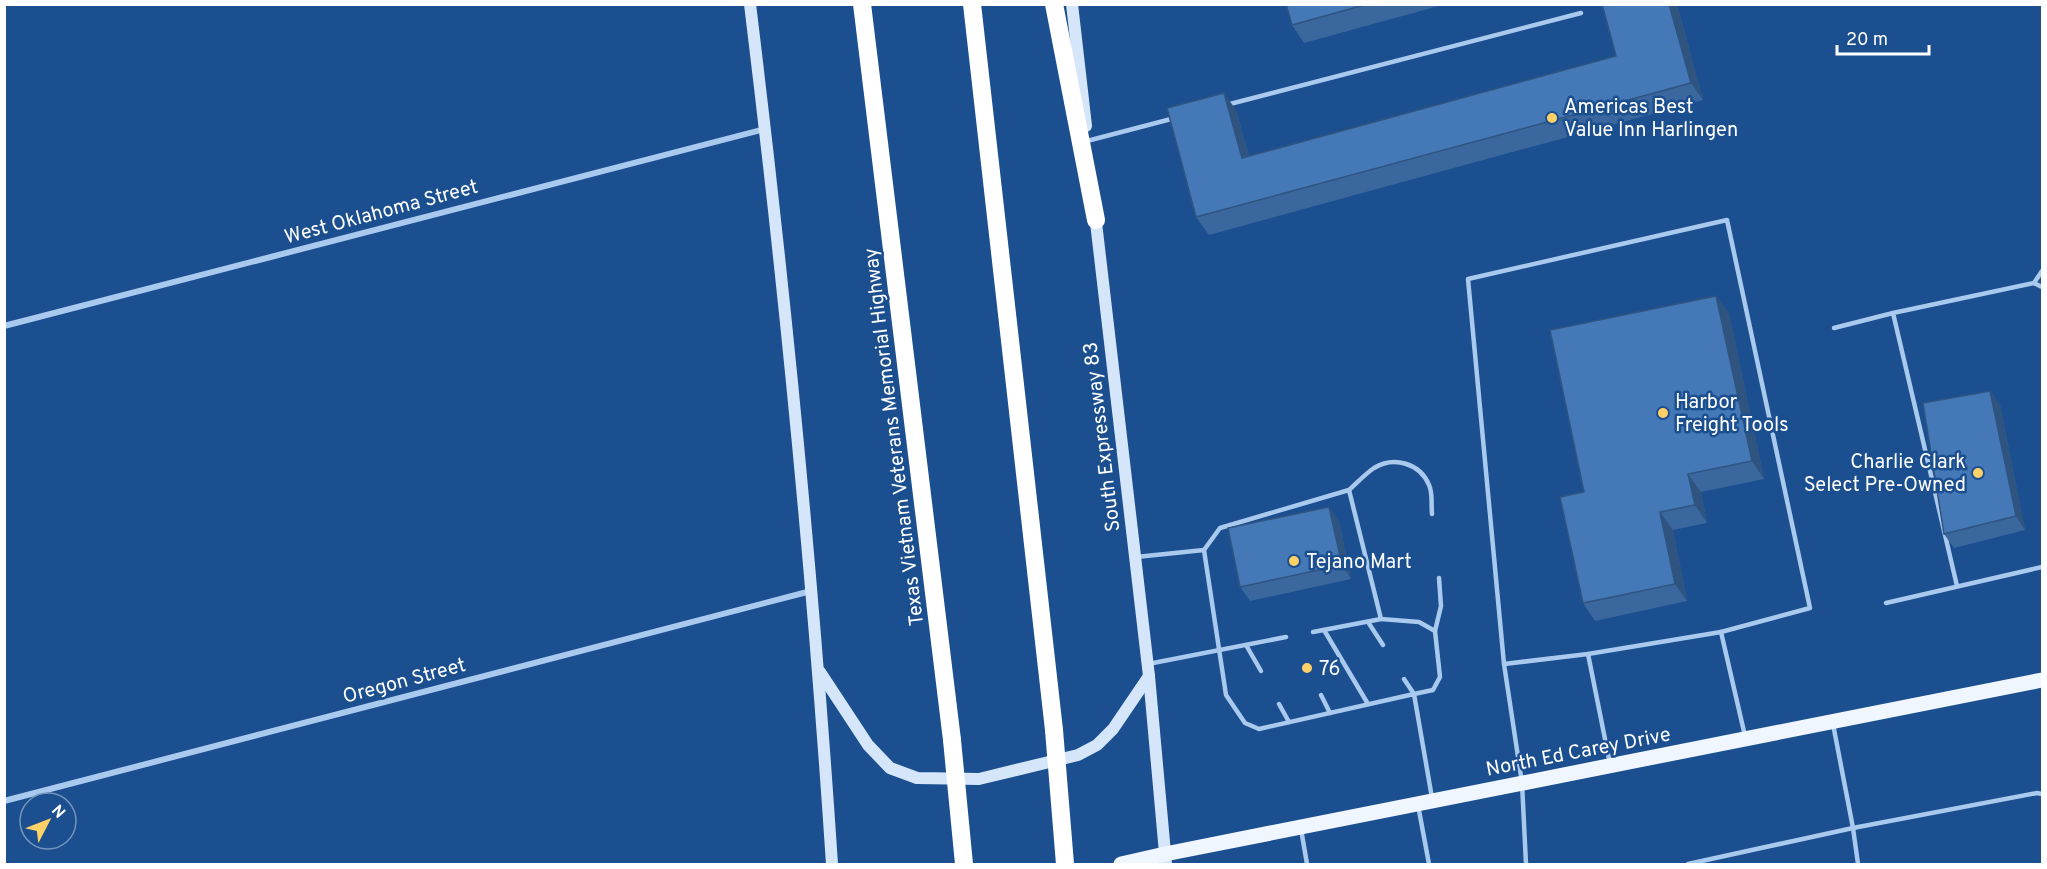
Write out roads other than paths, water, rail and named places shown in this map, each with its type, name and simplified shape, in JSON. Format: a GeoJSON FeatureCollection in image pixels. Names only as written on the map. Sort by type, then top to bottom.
{"type":"FeatureCollection","features":[{"type":"Feature","properties":{"kind":"highway","name":"Texas Vietnam Veterans Memorial Highway"},"geometry":{"type":"LineString","coordinates":[[862,4],[952,740],[964,864]]}},
{"type":"Feature","properties":{"kind":"highway"},"geometry":{"type":"LineString","coordinates":[[972,4],[1054,730],[1065,864]]}},
{"type":"Feature","properties":{"kind":"highway"},"geometry":{"type":"LineString","coordinates":[[1054,4],[1096,220]]}},
{"type":"Feature","properties":{"kind":"main road"},"geometry":{"type":"LineString","coordinates":[[750,4],[812,591],[832,864]]}},
{"type":"Feature","properties":{"kind":"main road","name":"South Expressway 83"},"geometry":{"type":"LineString","coordinates":[[1072,4],[1148,670],[1166,859]]}},
{"type":"Feature","properties":{"kind":"main road"},"geometry":{"type":"LineString","coordinates":[[819,671],[868,745],[890,768],[917,778],[979,779],[1078,755],[1097,745],[1113,729],[1148,670]]}},
{"type":"Feature","properties":{"kind":"main road","name":"North Ed Carey Drive"},"geometry":{"type":"LineString","coordinates":[[1121,864],[1166,859],[1301,827],[2043,680]]}},
{"type":"Feature","properties":{"kind":"street","name":"West Oklahoma Street"},"geometry":{"type":"LineString","coordinates":[[4,326],[765,129]]}},
{"type":"Feature","properties":{"kind":"street","name":"Oregon Street"},"geometry":{"type":"LineString","coordinates":[[4,801],[812,591]]}},
{"type":"Feature","properties":{"kind":"lane"},"geometry":{"type":"LineString","coordinates":[[1225,105],[1581,13]]}},
{"type":"Feature","properties":{"kind":"lane"},"geometry":{"type":"LineString","coordinates":[[1087,141],[1179,117]]}},
{"type":"Feature","properties":{"kind":"lane"},"geometry":{"type":"LineString","coordinates":[[1504,664],[1588,654],[1721,632],[1810,608],[1727,220],[1468,279],[1504,664],[1522,783],[1526,864]]}},
{"type":"Feature","properties":{"kind":"lane"},"geometry":{"type":"LineString","coordinates":[[2034,283],[2043,272]]}},
{"type":"Feature","properties":{"kind":"lane"},"geometry":{"type":"LineString","coordinates":[[1834,328],[2034,283],[2043,287]]}},
{"type":"Feature","properties":{"kind":"lane"},"geometry":{"type":"LineString","coordinates":[[1893,313],[1957,586]]}},
{"type":"Feature","properties":{"kind":"lane"},"geometry":{"type":"LineString","coordinates":[[1432,514],[1430,486],[1422,474],[1408,464],[1390,461],[1374,468],[1349,490],[1220,528],[1204,550],[1226,695],[1245,723],[1259,729],[1433,690],[1440,676],[1435,631],[1441,606],[1439,579]]}},
{"type":"Feature","properties":{"kind":"lane"},"geometry":{"type":"LineString","coordinates":[[1349,490],[1381,619]]}},
{"type":"Feature","properties":{"kind":"lane"},"geometry":{"type":"LineString","coordinates":[[1135,557],[1204,550]]}},
{"type":"Feature","properties":{"kind":"lane"},"geometry":{"type":"LineString","coordinates":[[1886,603],[2043,567]]}},
{"type":"Feature","properties":{"kind":"lane"},"geometry":{"type":"LineString","coordinates":[[1313,632],[1381,619],[1419,622],[1435,631]]}},
{"type":"Feature","properties":{"kind":"lane"},"geometry":{"type":"LineString","coordinates":[[1368,622],[1383,645]]}},
{"type":"Feature","properties":{"kind":"lane"},"geometry":{"type":"LineString","coordinates":[[1324,630],[1368,704]]}},
{"type":"Feature","properties":{"kind":"lane"},"geometry":{"type":"LineString","coordinates":[[1721,632],[1746,739]]}},
{"type":"Feature","properties":{"kind":"lane"},"geometry":{"type":"LineString","coordinates":[[1148,670],[1219,650],[1286,637]]}},
{"type":"Feature","properties":{"kind":"lane"},"geometry":{"type":"LineString","coordinates":[[1246,645],[1261,671]]}},
{"type":"Feature","properties":{"kind":"lane"},"geometry":{"type":"LineString","coordinates":[[1588,654],[1610,766]]}},
{"type":"Feature","properties":{"kind":"lane"},"geometry":{"type":"LineString","coordinates":[[1404,679],[1414,694],[1429,864]]}},
{"type":"Feature","properties":{"kind":"lane"},"geometry":{"type":"LineString","coordinates":[[1321,695],[1330,713]]}},
{"type":"Feature","properties":{"kind":"lane"},"geometry":{"type":"LineString","coordinates":[[1279,704],[1289,722]]}},
{"type":"Feature","properties":{"kind":"lane"},"geometry":{"type":"LineString","coordinates":[[1832,721],[1858,864]]}},
{"type":"Feature","properties":{"kind":"lane"},"geometry":{"type":"LineString","coordinates":[[1688,864],[1853,828],[2037,793],[2043,794]]}},
{"type":"Feature","properties":{"kind":"lane"},"geometry":{"type":"LineString","coordinates":[[1301,827],[1306,864]]}},
{"type":"Feature","properties":{"kind":"place","name":"Americas Best Value Inn Harlingen"},"geometry":{"type":"Point","coordinates":[1552,118]}},
{"type":"Feature","properties":{"kind":"place","name":"Harbor Freight Tools"},"geometry":{"type":"Point","coordinates":[1663,413]}},
{"type":"Feature","properties":{"kind":"place","name":"Charlie Clark Select Pre-Owned"},"geometry":{"type":"Point","coordinates":[1978,473]}},
{"type":"Feature","properties":{"kind":"place","name":"Tejano Mart"},"geometry":{"type":"Point","coordinates":[1294,561]}},
{"type":"Feature","properties":{"kind":"place","name":"76"},"geometry":{"type":"Point","coordinates":[1307,668]}}]}
